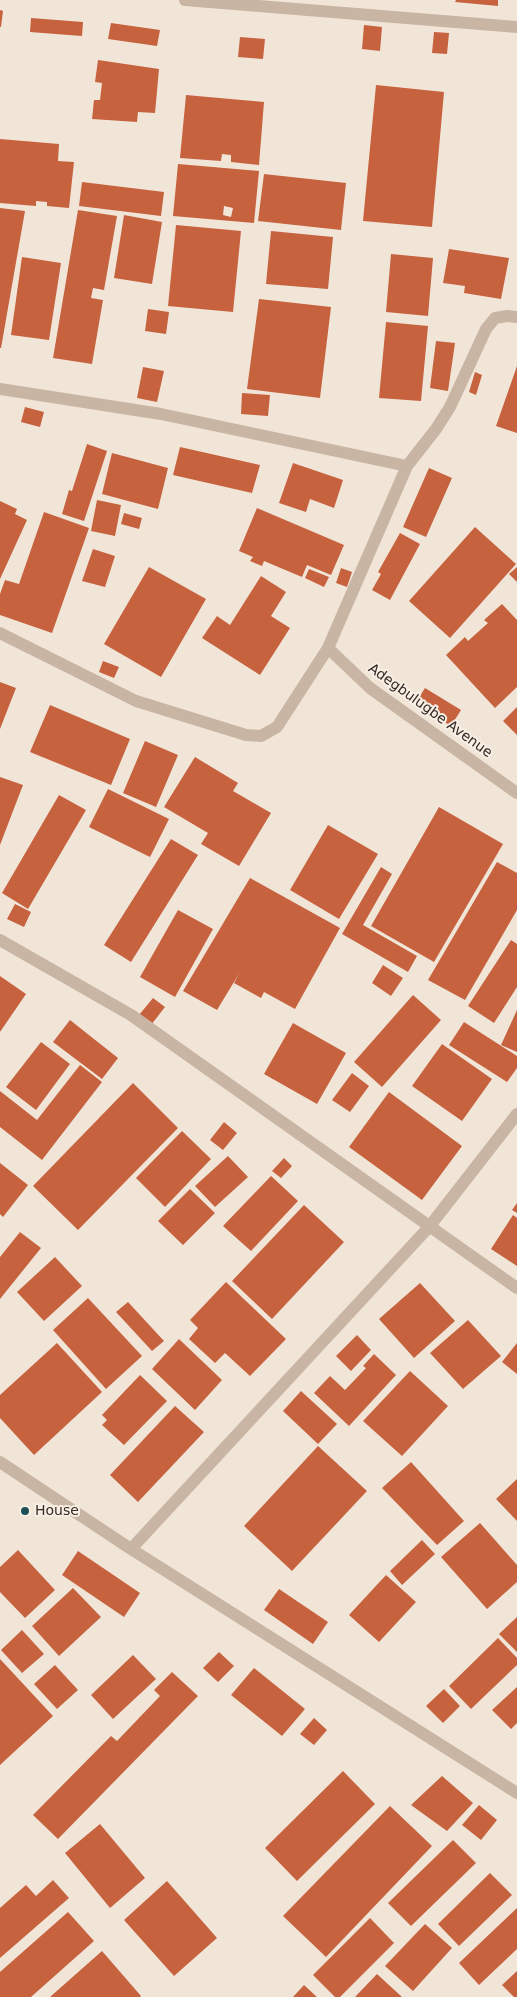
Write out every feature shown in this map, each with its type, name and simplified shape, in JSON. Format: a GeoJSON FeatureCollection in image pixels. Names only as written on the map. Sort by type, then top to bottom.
{"type":"FeatureCollection","features":[{"type":"Feature","properties":{"kind":"street"},"geometry":{"type":"LineString","coordinates":[[185,0],[324,5],[517,28]]}},
{"type":"Feature","properties":{"kind":"street"},"geometry":{"type":"LineString","coordinates":[[0,633],[136,702],[246,735],[261,736],[277,727],[328,648],[408,466],[450,407],[486,329],[495,318],[517,316]]}},
{"type":"Feature","properties":{"kind":"street"},"geometry":{"type":"LineString","coordinates":[[0,389],[160,414],[408,466]]}},
{"type":"Feature","properties":{"kind":"street","name":"Adegbulugbe Avenue"},"geometry":{"type":"LineString","coordinates":[[328,648],[370,688],[517,793]]}},
{"type":"Feature","properties":{"kind":"street"},"geometry":{"type":"LineString","coordinates":[[0,940],[131,1015],[517,1288]]}},
{"type":"Feature","properties":{"kind":"street"},"geometry":{"type":"LineString","coordinates":[[131,1549],[429,1226],[517,1114]]}},
{"type":"Feature","properties":{"kind":"street"},"geometry":{"type":"LineString","coordinates":[[0,1462],[131,1549],[517,1793]]}},
{"type":"Feature","properties":{"kind":"building"},"geometry":{"type":"Polygon","coordinates":[[[456,0],[498,0],[498,6],[455,2],[456,0]]]}},
{"type":"Feature","properties":{"kind":"building"},"geometry":{"type":"Polygon","coordinates":[[[0,10],[3,11],[1,27],[0,27],[0,10]]]}},
{"type":"Feature","properties":{"kind":"building"},"geometry":{"type":"Polygon","coordinates":[[[31,18],[83,22],[82,36],[30,32],[31,18]]]}},
{"type":"Feature","properties":{"kind":"building"},"geometry":{"type":"Polygon","coordinates":[[[111,23],[160,30],[157,46],[108,39],[111,23]]]}},
{"type":"Feature","properties":{"kind":"building"},"geometry":{"type":"Polygon","coordinates":[[[364,25],[382,27],[380,51],[362,49],[364,25]]]}},
{"type":"Feature","properties":{"kind":"building"},"geometry":{"type":"Polygon","coordinates":[[[434,32],[449,33],[447,54],[432,53],[434,32]]]}},
{"type":"Feature","properties":{"kind":"building"},"geometry":{"type":"Polygon","coordinates":[[[240,37],[265,39],[263,59],[238,57],[240,37]]]}},
{"type":"Feature","properties":{"kind":"building"},"geometry":{"type":"Polygon","coordinates":[[[98,60],[159,69],[155,113],[138,112],[137,122],[92,119],[94,100],[100,100],[102,83],[95,82],[98,60]]]}},
{"type":"Feature","properties":{"kind":"building"},"geometry":{"type":"Polygon","coordinates":[[[376,85],[444,92],[432,227],[363,221],[376,85]]]}},
{"type":"Feature","properties":{"kind":"building"},"geometry":{"type":"Polygon","coordinates":[[[186,95],[264,102],[259,165],[231,162],[231,155],[222,154],[221,161],[180,158],[186,95]]]}},
{"type":"Feature","properties":{"kind":"building"},"geometry":{"type":"Polygon","coordinates":[[[0,139],[59,144],[58,161],[74,162],[69,208],[47,206],[47,202],[36,201],[36,206],[0,203],[0,139]]]}},
{"type":"Feature","properties":{"kind":"building"},"geometry":{"type":"Polygon","coordinates":[[[178,164],[259,171],[254,223],[173,216],[178,164]],[[224,206],[223,215],[231,217],[233,208],[224,206]]]}},
{"type":"Feature","properties":{"kind":"building"},"geometry":{"type":"Polygon","coordinates":[[[264,174],[346,183],[341,230],[258,221],[264,174]]]}},
{"type":"Feature","properties":{"kind":"building"},"geometry":{"type":"Polygon","coordinates":[[[82,182],[164,192],[161,216],[79,206],[82,182]]]}},
{"type":"Feature","properties":{"kind":"building"},"geometry":{"type":"Polygon","coordinates":[[[0,208],[25,211],[1,348],[0,348],[0,208]]]}},
{"type":"Feature","properties":{"kind":"building"},"geometry":{"type":"Polygon","coordinates":[[[78,210],[117,216],[104,290],[93,288],[91,298],[103,300],[92,364],[53,358],[78,210]]]}},
{"type":"Feature","properties":{"kind":"building"},"geometry":{"type":"Polygon","coordinates":[[[124,215],[162,222],[152,284],[114,278],[124,215]]]}},
{"type":"Feature","properties":{"kind":"building"},"geometry":{"type":"Polygon","coordinates":[[[176,225],[241,231],[233,312],[168,306],[176,225]]]}},
{"type":"Feature","properties":{"kind":"building"},"geometry":{"type":"Polygon","coordinates":[[[271,231],[333,237],[328,289],[266,284],[271,231]]]}},
{"type":"Feature","properties":{"kind":"building"},"geometry":{"type":"Polygon","coordinates":[[[449,249],[509,258],[501,299],[464,293],[465,286],[443,283],[449,249]]]}},
{"type":"Feature","properties":{"kind":"building"},"geometry":{"type":"Polygon","coordinates":[[[391,254],[433,258],[428,316],[386,312],[391,254]]]}},
{"type":"Feature","properties":{"kind":"building"},"geometry":{"type":"Polygon","coordinates":[[[22,257],[61,263],[49,340],[11,335],[22,257]]]}},
{"type":"Feature","properties":{"kind":"building"},"geometry":{"type":"Polygon","coordinates":[[[259,299],[331,307],[320,398],[247,389],[259,299]]]}},
{"type":"Feature","properties":{"kind":"building"},"geometry":{"type":"Polygon","coordinates":[[[148,309],[169,312],[166,334],[145,331],[148,309]]]}},
{"type":"Feature","properties":{"kind":"building"},"geometry":{"type":"Polygon","coordinates":[[[386,322],[428,326],[421,401],[379,398],[386,322]]]}},
{"type":"Feature","properties":{"kind":"building"},"geometry":{"type":"Polygon","coordinates":[[[436,341],[455,343],[448,391],[430,388],[436,341]]]}},
{"type":"Feature","properties":{"kind":"building"},"geometry":{"type":"Polygon","coordinates":[[[517,366],[517,433],[496,426],[517,366]]]}},
{"type":"Feature","properties":{"kind":"building"},"geometry":{"type":"Polygon","coordinates":[[[143,367],[164,371],[157,402],[137,398],[143,367]]]}},
{"type":"Feature","properties":{"kind":"building"},"geometry":{"type":"Polygon","coordinates":[[[475,372],[482,375],[476,395],[469,392],[475,372]]]}},
{"type":"Feature","properties":{"kind":"building"},"geometry":{"type":"Polygon","coordinates":[[[242,393],[270,395],[268,416],[241,414],[242,393]]]}},
{"type":"Feature","properties":{"kind":"building"},"geometry":{"type":"Polygon","coordinates":[[[25,407],[44,412],[40,427],[21,422],[25,407]]]}},
{"type":"Feature","properties":{"kind":"building"},"geometry":{"type":"Polygon","coordinates":[[[87,444],[107,451],[84,521],[62,514],[69,490],[72,491],[87,444]]]}},
{"type":"Feature","properties":{"kind":"building"},"geometry":{"type":"Polygon","coordinates":[[[180,447],[260,465],[252,493],[173,475],[180,447]]]}},
{"type":"Feature","properties":{"kind":"building"},"geometry":{"type":"Polygon","coordinates":[[[112,453],[168,468],[158,509],[102,494],[112,453]]]}},
{"type":"Feature","properties":{"kind":"building"},"geometry":{"type":"Polygon","coordinates":[[[293,463],[343,480],[334,508],[310,499],[306,512],[279,503],[293,463]]]}},
{"type":"Feature","properties":{"kind":"building"},"geometry":{"type":"Polygon","coordinates":[[[429,468],[452,478],[426,537],[403,527],[429,468]]]}},
{"type":"Feature","properties":{"kind":"building"},"geometry":{"type":"Polygon","coordinates":[[[97,500],[121,505],[115,536],[91,531],[97,500]]]}},
{"type":"Feature","properties":{"kind":"building"},"geometry":{"type":"Polygon","coordinates":[[[0,501],[17,509],[15,514],[27,520],[0,579],[0,501]]]}},
{"type":"Feature","properties":{"kind":"building"},"geometry":{"type":"Polygon","coordinates":[[[257,508],[344,545],[331,575],[307,565],[302,577],[264,561],[262,566],[250,561],[253,557],[239,551],[257,508]]]}},
{"type":"Feature","properties":{"kind":"building"},"geometry":{"type":"Polygon","coordinates":[[[44,512],[89,528],[52,633],[0,615],[0,594],[5,580],[19,584],[44,512]]]}},
{"type":"Feature","properties":{"kind":"building"},"geometry":{"type":"Polygon","coordinates":[[[124,513],[142,518],[139,529],[121,524],[124,513]]]}},
{"type":"Feature","properties":{"kind":"building"},"geometry":{"type":"Polygon","coordinates":[[[475,527],[516,564],[450,638],[409,601],[475,527]]]}},
{"type":"Feature","properties":{"kind":"building"},"geometry":{"type":"Polygon","coordinates":[[[400,533],[420,544],[390,600],[372,590],[381,574],[378,572],[400,533]]]}},
{"type":"Feature","properties":{"kind":"building"},"geometry":{"type":"Polygon","coordinates":[[[93,549],[115,556],[105,587],[82,581],[93,549]]]}},
{"type":"Feature","properties":{"kind":"building"},"geometry":{"type":"Polygon","coordinates":[[[149,567],[206,599],[161,677],[104,644],[149,567]]]}},
{"type":"Feature","properties":{"kind":"building"},"geometry":{"type":"Polygon","coordinates":[[[517,567],[517,582],[509,574],[517,567]]]}},
{"type":"Feature","properties":{"kind":"building"},"geometry":{"type":"Polygon","coordinates":[[[341,568],[352,572],[347,587],[336,583],[341,568]]]}},
{"type":"Feature","properties":{"kind":"building"},"geometry":{"type":"Polygon","coordinates":[[[309,569],[329,577],[324,587],[305,578],[309,569]]]}},
{"type":"Feature","properties":{"kind":"building"},"geometry":{"type":"Polygon","coordinates":[[[261,576],[286,592],[271,616],[290,628],[260,675],[202,638],[217,616],[230,625],[261,576]]]}},
{"type":"Feature","properties":{"kind":"building"},"geometry":{"type":"Polygon","coordinates":[[[502,604],[517,620],[517,687],[495,708],[446,655],[465,637],[468,641],[488,623],[484,620],[502,604]]]}},
{"type":"Feature","properties":{"kind":"building"},"geometry":{"type":"Polygon","coordinates":[[[103,661],[119,667],[114,678],[99,672],[103,661]]]}},
{"type":"Feature","properties":{"kind":"building"},"geometry":{"type":"Polygon","coordinates":[[[0,682],[16,688],[0,729],[0,682]]]}},
{"type":"Feature","properties":{"kind":"building"},"geometry":{"type":"Polygon","coordinates":[[[425,688],[461,710],[451,726],[415,704],[425,688]]]}},
{"type":"Feature","properties":{"kind":"building"},"geometry":{"type":"Polygon","coordinates":[[[50,705],[130,739],[111,785],[30,752],[50,705]]]}},
{"type":"Feature","properties":{"kind":"building"},"geometry":{"type":"Polygon","coordinates":[[[517,707],[517,735],[503,721],[517,707]]]}},
{"type":"Feature","properties":{"kind":"building"},"geometry":{"type":"Polygon","coordinates":[[[145,741],[178,755],[156,807],[123,793],[145,741]]]}},
{"type":"Feature","properties":{"kind":"building"},"geometry":{"type":"Polygon","coordinates":[[[195,757],[238,783],[233,791],[271,813],[239,866],[201,844],[208,833],[164,807],[195,757]]]}},
{"type":"Feature","properties":{"kind":"building"},"geometry":{"type":"Polygon","coordinates":[[[0,777],[23,785],[0,845],[0,777]]]}},
{"type":"Feature","properties":{"kind":"building"},"geometry":{"type":"Polygon","coordinates":[[[108,789],[169,819],[150,857],[89,827],[108,789]]]}},
{"type":"Feature","properties":{"kind":"building"},"geometry":{"type":"Polygon","coordinates":[[[59,795],[86,810],[28,909],[2,893],[59,795]]]}},
{"type":"Feature","properties":{"kind":"building"},"geometry":{"type":"Polygon","coordinates":[[[439,807],[503,844],[434,962],[371,926],[439,807]]]}},
{"type":"Feature","properties":{"kind":"building"},"geometry":{"type":"Polygon","coordinates":[[[328,825],[378,854],[339,919],[290,890],[328,825]]]}},
{"type":"Feature","properties":{"kind":"building"},"geometry":{"type":"Polygon","coordinates":[[[171,839],[198,855],[131,962],[104,945],[171,839]]]}},
{"type":"Feature","properties":{"kind":"building"},"geometry":{"type":"Polygon","coordinates":[[[497,862],[517,873],[517,910],[465,1000],[428,980],[497,862]]]}},
{"type":"Feature","properties":{"kind":"building"},"geometry":{"type":"Polygon","coordinates":[[[381,867],[392,874],[363,925],[417,956],[408,972],[342,934],[381,867]]]}},
{"type":"Feature","properties":{"kind":"building"},"geometry":{"type":"Polygon","coordinates":[[[250,878],[340,928],[295,1009],[264,992],[261,998],[234,983],[240,972],[217,1010],[183,991],[250,878]]]}},
{"type":"Feature","properties":{"kind":"building"},"geometry":{"type":"Polygon","coordinates":[[[15,904],[31,912],[24,927],[7,919],[15,904]]]}},
{"type":"Feature","properties":{"kind":"building"},"geometry":{"type":"Polygon","coordinates":[[[178,910],[213,929],[175,997],[140,977],[178,910]]]}},
{"type":"Feature","properties":{"kind":"building"},"geometry":{"type":"Polygon","coordinates":[[[511,940],[517,944],[517,987],[494,1023],[468,1006],[511,940]]]}},
{"type":"Feature","properties":{"kind":"building"},"geometry":{"type":"Polygon","coordinates":[[[383,965],[403,978],[391,996],[372,983],[383,965]]]}},
{"type":"Feature","properties":{"kind":"building"},"geometry":{"type":"Polygon","coordinates":[[[0,976],[26,994],[0,1032],[0,976]]]}},
{"type":"Feature","properties":{"kind":"building"},"geometry":{"type":"Polygon","coordinates":[[[413,995],[441,1020],[382,1087],[354,1062],[413,995]]]}},
{"type":"Feature","properties":{"kind":"building"},"geometry":{"type":"Polygon","coordinates":[[[153,998],[165,1007],[151,1025],[139,1015],[153,998]]]}},
{"type":"Feature","properties":{"kind":"building"},"geometry":{"type":"Polygon","coordinates":[[[517,1010],[517,1052],[501,1045],[517,1010]]]}},
{"type":"Feature","properties":{"kind":"building"},"geometry":{"type":"Polygon","coordinates":[[[70,1020],[118,1058],[102,1079],[53,1042],[70,1020]]]}},
{"type":"Feature","properties":{"kind":"building"},"geometry":{"type":"Polygon","coordinates":[[[464,1022],[517,1056],[517,1068],[507,1082],[449,1045],[464,1022]]]}},
{"type":"Feature","properties":{"kind":"building"},"geometry":{"type":"Polygon","coordinates":[[[293,1023],[346,1053],[317,1104],[264,1074],[293,1023]]]}},
{"type":"Feature","properties":{"kind":"building"},"geometry":{"type":"Polygon","coordinates":[[[41,1042],[70,1064],[36,1110],[6,1087],[41,1042]]]}},
{"type":"Feature","properties":{"kind":"building"},"geometry":{"type":"Polygon","coordinates":[[[442,1044],[492,1079],[462,1121],[412,1086],[442,1044]]]}},
{"type":"Feature","properties":{"kind":"building"},"geometry":{"type":"Polygon","coordinates":[[[80,1065],[102,1082],[42,1160],[0,1127],[0,1091],[37,1120],[80,1065]]]}},
{"type":"Feature","properties":{"kind":"building"},"geometry":{"type":"Polygon","coordinates":[[[352,1073],[369,1086],[350,1112],[332,1100],[352,1073]]]}},
{"type":"Feature","properties":{"kind":"building"},"geometry":{"type":"Polygon","coordinates":[[[133,1083],[178,1128],[78,1230],[33,1186],[133,1083]]]}},
{"type":"Feature","properties":{"kind":"building"},"geometry":{"type":"Polygon","coordinates":[[[389,1092],[462,1146],[422,1200],[349,1147],[389,1092]]]}},
{"type":"Feature","properties":{"kind":"building"},"geometry":{"type":"Polygon","coordinates":[[[224,1122],[237,1133],[223,1150],[210,1140],[224,1122]]]}},
{"type":"Feature","properties":{"kind":"building"},"geometry":{"type":"Polygon","coordinates":[[[182,1131],[211,1159],[165,1207],[136,1178],[182,1131]]]}},
{"type":"Feature","properties":{"kind":"building"},"geometry":{"type":"Polygon","coordinates":[[[228,1156],[248,1177],[215,1207],[195,1186],[228,1156]]]}},
{"type":"Feature","properties":{"kind":"building"},"geometry":{"type":"Polygon","coordinates":[[[284,1158],[292,1166],[281,1178],[272,1171],[284,1158]]]}},
{"type":"Feature","properties":{"kind":"building"},"geometry":{"type":"Polygon","coordinates":[[[0,1163],[28,1185],[3,1217],[0,1214],[0,1163]]]}},
{"type":"Feature","properties":{"kind":"building"},"geometry":{"type":"Polygon","coordinates":[[[271,1176],[298,1201],[251,1251],[223,1226],[271,1176]]]}},
{"type":"Feature","properties":{"kind":"building"},"geometry":{"type":"Polygon","coordinates":[[[190,1189],[215,1213],[183,1245],[158,1221],[190,1189]]]}},
{"type":"Feature","properties":{"kind":"building"},"geometry":{"type":"Polygon","coordinates":[[[517,1203],[517,1213],[512,1210],[517,1203]]]}},
{"type":"Feature","properties":{"kind":"building"},"geometry":{"type":"Polygon","coordinates":[[[304,1205],[344,1242],[272,1319],[232,1281],[304,1205]]]}},
{"type":"Feature","properties":{"kind":"building"},"geometry":{"type":"Polygon","coordinates":[[[513,1215],[517,1218],[517,1266],[491,1249],[513,1215]]]}},
{"type":"Feature","properties":{"kind":"building"},"geometry":{"type":"Polygon","coordinates":[[[20,1232],[41,1248],[0,1299],[0,1257],[20,1232]]]}},
{"type":"Feature","properties":{"kind":"building"},"geometry":{"type":"Polygon","coordinates":[[[55,1257],[82,1286],[44,1321],[17,1292],[55,1257]]]}},
{"type":"Feature","properties":{"kind":"building"},"geometry":{"type":"Polygon","coordinates":[[[226,1282],[286,1339],[250,1376],[225,1353],[215,1363],[189,1339],[198,1328],[190,1320],[226,1282]]]}},
{"type":"Feature","properties":{"kind":"building"},"geometry":{"type":"Polygon","coordinates":[[[420,1283],[455,1321],[414,1358],[379,1319],[420,1283]]]}},
{"type":"Feature","properties":{"kind":"building"},"geometry":{"type":"Polygon","coordinates":[[[88,1298],[142,1356],[106,1389],[53,1330],[88,1298]]]}},
{"type":"Feature","properties":{"kind":"building"},"geometry":{"type":"Polygon","coordinates":[[[128,1302],[164,1341],[152,1351],[116,1312],[128,1302]]]}},
{"type":"Feature","properties":{"kind":"building"},"geometry":{"type":"Polygon","coordinates":[[[468,1320],[501,1356],[463,1389],[430,1353],[468,1320]]]}},
{"type":"Feature","properties":{"kind":"building"},"geometry":{"type":"Polygon","coordinates":[[[357,1335],[371,1350],[351,1371],[336,1356],[357,1335]]]}},
{"type":"Feature","properties":{"kind":"building"},"geometry":{"type":"Polygon","coordinates":[[[179,1339],[222,1380],[195,1410],[152,1369],[179,1339]]]}},
{"type":"Feature","properties":{"kind":"building"},"geometry":{"type":"Polygon","coordinates":[[[57,1343],[102,1392],[34,1455],[0,1418],[0,1395],[57,1343]]]}},
{"type":"Feature","properties":{"kind":"building"},"geometry":{"type":"Polygon","coordinates":[[[517,1343],[517,1374],[502,1362],[517,1343]]]}},
{"type":"Feature","properties":{"kind":"building"},"geometry":{"type":"Polygon","coordinates":[[[374,1354],[396,1375],[349,1426],[314,1393],[330,1376],[345,1390],[366,1368],[363,1366],[374,1354]]]}},
{"type":"Feature","properties":{"kind":"building"},"geometry":{"type":"Polygon","coordinates":[[[410,1371],[448,1406],[402,1456],[363,1421],[410,1371]]]}},
{"type":"Feature","properties":{"kind":"building"},"geometry":{"type":"Polygon","coordinates":[[[140,1375],[167,1401],[124,1445],[102,1425],[107,1420],[102,1415],[140,1375]]]}},
{"type":"Feature","properties":{"kind":"building"},"geometry":{"type":"Polygon","coordinates":[[[301,1391],[337,1424],[318,1444],[283,1411],[301,1391]]]}},
{"type":"Feature","properties":{"kind":"building"},"geometry":{"type":"Polygon","coordinates":[[[175,1406],[204,1432],[138,1502],[110,1475],[175,1406]]]}},
{"type":"Feature","properties":{"kind":"building"},"geometry":{"type":"Polygon","coordinates":[[[318,1446],[367,1491],[292,1571],[244,1526],[318,1446]]]}},
{"type":"Feature","properties":{"kind":"building"},"geometry":{"type":"Polygon","coordinates":[[[411,1462],[464,1521],[437,1545],[382,1488],[411,1462]]]}},
{"type":"Feature","properties":{"kind":"building"},"geometry":{"type":"Polygon","coordinates":[[[517,1479],[517,1521],[496,1499],[517,1479]]]}},
{"type":"Feature","properties":{"kind":"building"},"geometry":{"type":"Polygon","coordinates":[[[480,1523],[517,1565],[517,1582],[487,1609],[441,1557],[480,1523]]]}},
{"type":"Feature","properties":{"kind":"building"},"geometry":{"type":"Polygon","coordinates":[[[422,1540],[435,1554],[402,1585],[390,1571],[422,1540]]]}},
{"type":"Feature","properties":{"kind":"building"},"geometry":{"type":"Polygon","coordinates":[[[18,1550],[55,1590],[25,1618],[0,1592],[0,1567],[18,1550]]]}},
{"type":"Feature","properties":{"kind":"building"},"geometry":{"type":"Polygon","coordinates":[[[78,1551],[140,1593],[124,1617],[62,1575],[78,1551]]]}},
{"type":"Feature","properties":{"kind":"building"},"geometry":{"type":"Polygon","coordinates":[[[386,1575],[416,1602],[379,1642],[349,1615],[386,1575]]]}},
{"type":"Feature","properties":{"kind":"building"},"geometry":{"type":"Polygon","coordinates":[[[73,1588],[101,1617],[59,1656],[32,1626],[73,1588]]]}},
{"type":"Feature","properties":{"kind":"building"},"geometry":{"type":"Polygon","coordinates":[[[279,1589],[328,1622],[313,1644],[264,1610],[279,1589]]]}},
{"type":"Feature","properties":{"kind":"building"},"geometry":{"type":"Polygon","coordinates":[[[517,1617],[517,1652],[499,1634],[517,1617]]]}},
{"type":"Feature","properties":{"kind":"building"},"geometry":{"type":"Polygon","coordinates":[[[22,1630],[44,1654],[22,1673],[1,1650],[22,1630]]]}},
{"type":"Feature","properties":{"kind":"building"},"geometry":{"type":"Polygon","coordinates":[[[498,1638],[517,1658],[517,1665],[471,1709],[449,1686],[498,1638]]]}},
{"type":"Feature","properties":{"kind":"building"},"geometry":{"type":"Polygon","coordinates":[[[219,1652],[234,1666],[218,1682],[203,1668],[219,1652]]]}},
{"type":"Feature","properties":{"kind":"building"},"geometry":{"type":"Polygon","coordinates":[[[133,1655],[156,1679],[113,1719],[91,1695],[133,1655]]]}},
{"type":"Feature","properties":{"kind":"building"},"geometry":{"type":"Polygon","coordinates":[[[0,1659],[53,1716],[0,1765],[0,1659]]]}},
{"type":"Feature","properties":{"kind":"building"},"geometry":{"type":"Polygon","coordinates":[[[55,1665],[78,1690],[57,1709],[34,1684],[55,1665]]]}},
{"type":"Feature","properties":{"kind":"building"},"geometry":{"type":"Polygon","coordinates":[[[254,1668],[305,1709],[282,1736],[231,1695],[254,1668]]]}},
{"type":"Feature","properties":{"kind":"building"},"geometry":{"type":"Polygon","coordinates":[[[172,1672],[198,1696],[58,1839],[33,1815],[111,1736],[117,1741],[160,1696],[154,1690],[172,1672]]]}},
{"type":"Feature","properties":{"kind":"building"},"geometry":{"type":"Polygon","coordinates":[[[517,1687],[517,1723],[511,1729],[492,1710],[517,1687]]]}},
{"type":"Feature","properties":{"kind":"building"},"geometry":{"type":"Polygon","coordinates":[[[444,1689],[460,1706],[443,1723],[426,1706],[444,1689]]]}},
{"type":"Feature","properties":{"kind":"building"},"geometry":{"type":"Polygon","coordinates":[[[314,1718],[327,1730],[314,1745],[300,1734],[314,1718]]]}},
{"type":"Feature","properties":{"kind":"building"},"geometry":{"type":"Polygon","coordinates":[[[343,1771],[375,1804],[297,1881],[265,1848],[343,1771]]]}},
{"type":"Feature","properties":{"kind":"building"},"geometry":{"type":"Polygon","coordinates":[[[442,1776],[473,1803],[447,1831],[411,1805],[442,1776]]]}},
{"type":"Feature","properties":{"kind":"building"},"geometry":{"type":"Polygon","coordinates":[[[479,1805],[497,1820],[481,1840],[462,1825],[479,1805]]]}},
{"type":"Feature","properties":{"kind":"building"},"geometry":{"type":"Polygon","coordinates":[[[390,1806],[432,1846],[326,1957],[283,1916],[390,1806]]]}},
{"type":"Feature","properties":{"kind":"building"},"geometry":{"type":"Polygon","coordinates":[[[100,1824],[145,1878],[110,1908],[65,1853],[100,1824]]]}},
{"type":"Feature","properties":{"kind":"building"},"geometry":{"type":"Polygon","coordinates":[[[453,1840],[476,1863],[411,1926],[388,1903],[453,1840]]]}},
{"type":"Feature","properties":{"kind":"building"},"geometry":{"type":"Polygon","coordinates":[[[490,1873],[512,1895],[459,1946],[438,1924],[490,1873]]]}},
{"type":"Feature","properties":{"kind":"building"},"geometry":{"type":"Polygon","coordinates":[[[53,1880],[69,1898],[0,1958],[0,1908],[26,1885],[36,1896],[53,1880]]]}},
{"type":"Feature","properties":{"kind":"building"},"geometry":{"type":"Polygon","coordinates":[[[167,1881],[217,1938],[174,1976],[124,1920],[167,1881]]]}},
{"type":"Feature","properties":{"kind":"building"},"geometry":{"type":"Polygon","coordinates":[[[517,1908],[517,1949],[479,1985],[459,1963],[517,1908]]]}},
{"type":"Feature","properties":{"kind":"building"},"geometry":{"type":"Polygon","coordinates":[[[68,1912],[94,1941],[31,1997],[0,1997],[0,1972],[68,1912]]]}},
{"type":"Feature","properties":{"kind":"building"},"geometry":{"type":"Polygon","coordinates":[[[370,1918],[394,1943],[340,1997],[335,1997],[313,1975],[370,1918]]]}},
{"type":"Feature","properties":{"kind":"building"},"geometry":{"type":"Polygon","coordinates":[[[425,1924],[452,1948],[413,1991],[385,1966],[425,1924]]]}},
{"type":"Feature","properties":{"kind":"building"},"geometry":{"type":"Polygon","coordinates":[[[102,1951],[140,1997],[50,1997],[102,1951]]]}},
{"type":"Feature","properties":{"kind":"building"},"geometry":{"type":"Polygon","coordinates":[[[517,1971],[517,1997],[514,1997],[502,1985],[517,1971]]]}},
{"type":"Feature","properties":{"kind":"building"},"geometry":{"type":"Polygon","coordinates":[[[377,1974],[402,1997],[355,1997],[377,1974]]]}},
{"type":"Feature","properties":{"kind":"building"},"geometry":{"type":"Polygon","coordinates":[[[304,1985],[317,1997],[293,1997],[304,1985]]]}},
{"type":"Feature","properties":{"kind":"place","name":"House"},"geometry":{"type":"Point","coordinates":[25,1511]}}]}
